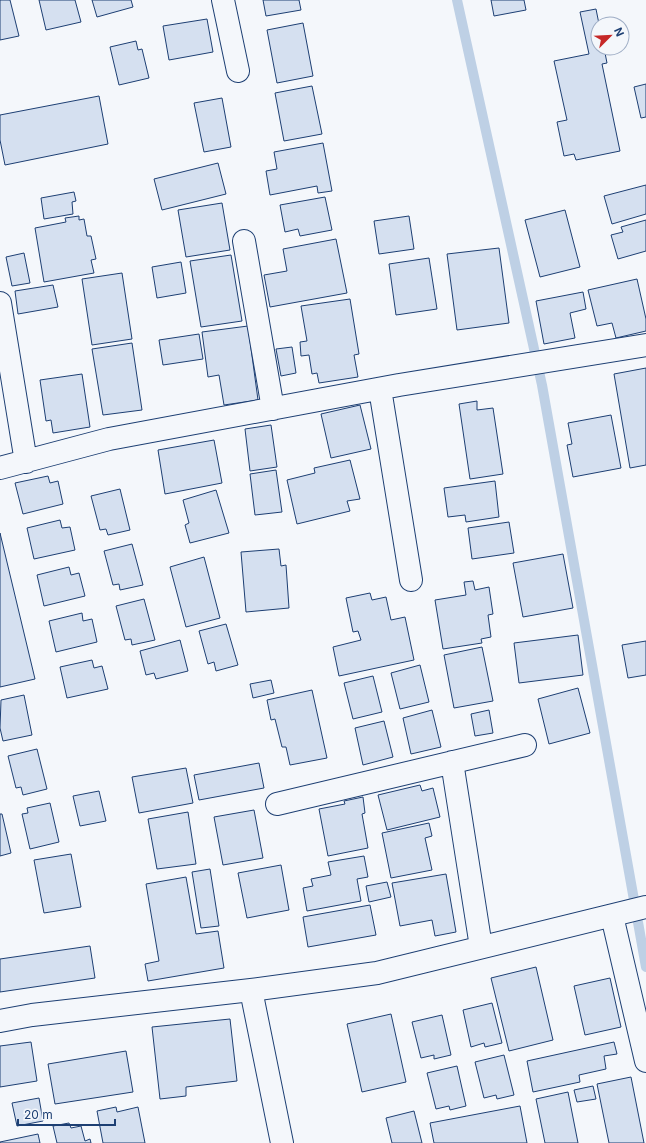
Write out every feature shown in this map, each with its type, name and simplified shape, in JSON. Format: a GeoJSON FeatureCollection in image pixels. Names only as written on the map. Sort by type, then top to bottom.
{"type":"FeatureCollection","features":[{"type":"Feature","properties":{"kind":"street"},"geometry":{"type":"LineString","coordinates":[[223,0],[238,71]]}},
{"type":"Feature","properties":{"kind":"street"},"geometry":{"type":"LineString","coordinates":[[244,241],[274,409]]}},
{"type":"Feature","properties":{"kind":"street"},"geometry":{"type":"LineString","coordinates":[[0,303],[26,462]]}},
{"type":"Feature","properties":{"kind":"street"},"geometry":{"type":"LineString","coordinates":[[0,468],[109,439],[380,389],[646,345]]}},
{"type":"Feature","properties":{"kind":"street"},"geometry":{"type":"LineString","coordinates":[[380,389],[410,580]]}},
{"type":"Feature","properties":{"kind":"street"},"geometry":{"type":"LineString","coordinates":[[277,804],[525,745]]}},
{"type":"Feature","properties":{"kind":"street"},"geometry":{"type":"LineString","coordinates":[[452,762],[481,947]]}},
{"type":"Feature","properties":{"kind":"street"},"geometry":{"type":"LineString","coordinates":[[0,1021],[378,973],[645,907]]}},
{"type":"Feature","properties":{"kind":"street"},"geometry":{"type":"LineString","coordinates":[[617,914],[646,1061]]}},
{"type":"Feature","properties":{"kind":"street"},"geometry":{"type":"LineString","coordinates":[[251,990],[282,1143]]}},
{"type":"Feature","properties":{"kind":"building"},"geometry":{"type":"Polygon","coordinates":[[[0,0],[10,0],[19,36],[0,40],[0,0]]]}},
{"type":"Feature","properties":{"kind":"building"},"geometry":{"type":"Polygon","coordinates":[[[39,0],[75,0],[81,22],[46,30],[39,0]]]}},
{"type":"Feature","properties":{"kind":"building"},"geometry":{"type":"Polygon","coordinates":[[[92,0],[131,0],[133,7],[97,17],[92,0]]]}},
{"type":"Feature","properties":{"kind":"building"},"geometry":{"type":"Polygon","coordinates":[[[263,0],[299,0],[301,10],[266,16],[263,0]]]}},
{"type":"Feature","properties":{"kind":"building"},"geometry":{"type":"Polygon","coordinates":[[[491,0],[524,0],[526,10],[494,16],[491,0]]]}},
{"type":"Feature","properties":{"kind":"building"},"geometry":{"type":"Polygon","coordinates":[[[596,9],[597,16],[590,16],[590,56],[606,56],[607,63],[602,64],[620,151],[576,160],[574,154],[564,156],[557,122],[567,120],[554,61],[589,54],[580,12],[596,9]]]}},
{"type":"Feature","properties":{"kind":"building"},"geometry":{"type":"Polygon","coordinates":[[[207,19],[213,52],[169,60],[163,26],[207,19]]]}},
{"type":"Feature","properties":{"kind":"building"},"geometry":{"type":"Polygon","coordinates":[[[303,23],[313,76],[277,83],[267,30],[303,23]]]}},
{"type":"Feature","properties":{"kind":"building"},"geometry":{"type":"Polygon","coordinates":[[[136,41],[138,50],[142,49],[149,78],[119,85],[110,47],[136,41]]]}},
{"type":"Feature","properties":{"kind":"building"},"geometry":{"type":"Polygon","coordinates":[[[646,84],[646,117],[641,118],[634,87],[646,84]]]}},
{"type":"Feature","properties":{"kind":"building"},"geometry":{"type":"Polygon","coordinates":[[[312,86],[322,134],[284,141],[275,93],[312,86]]]}},
{"type":"Feature","properties":{"kind":"building"},"geometry":{"type":"Polygon","coordinates":[[[99,96],[108,144],[5,165],[0,140],[0,115],[99,96]]]}},
{"type":"Feature","properties":{"kind":"building"},"geometry":{"type":"Polygon","coordinates":[[[222,98],[231,147],[204,152],[194,103],[222,98]]]}},
{"type":"Feature","properties":{"kind":"building"},"geometry":{"type":"Polygon","coordinates":[[[323,143],[332,191],[318,193],[317,186],[270,195],[266,171],[277,169],[274,152],[323,143]]]}},
{"type":"Feature","properties":{"kind":"building"},"geometry":{"type":"Polygon","coordinates":[[[218,163],[226,194],[162,210],[154,179],[218,163]]]}},
{"type":"Feature","properties":{"kind":"building"},"geometry":{"type":"Polygon","coordinates":[[[646,185],[646,214],[612,224],[604,196],[646,185]]]}},
{"type":"Feature","properties":{"kind":"building"},"geometry":{"type":"Polygon","coordinates":[[[74,192],[76,201],[72,202],[73,214],[44,219],[41,198],[74,192]]]}},
{"type":"Feature","properties":{"kind":"building"},"geometry":{"type":"Polygon","coordinates":[[[325,197],[332,230],[300,236],[298,229],[285,232],[280,205],[325,197]]]}},
{"type":"Feature","properties":{"kind":"building"},"geometry":{"type":"Polygon","coordinates":[[[222,203],[230,250],[186,257],[178,210],[222,203]]]}},
{"type":"Feature","properties":{"kind":"building"},"geometry":{"type":"Polygon","coordinates":[[[565,210],[580,267],[540,277],[525,220],[565,210]]]}},
{"type":"Feature","properties":{"kind":"building"},"geometry":{"type":"Polygon","coordinates":[[[79,216],[79,220],[84,219],[87,236],[91,236],[96,259],[91,260],[94,273],[44,282],[35,228],[66,222],[65,218],[79,216]]]}},
{"type":"Feature","properties":{"kind":"building"},"geometry":{"type":"Polygon","coordinates":[[[409,216],[414,249],[379,254],[374,221],[409,216]]]}},
{"type":"Feature","properties":{"kind":"building"},"geometry":{"type":"Polygon","coordinates":[[[646,220],[646,251],[618,259],[611,235],[623,232],[621,227],[646,220]]]}},
{"type":"Feature","properties":{"kind":"building"},"geometry":{"type":"Polygon","coordinates":[[[336,239],[347,293],[270,307],[264,275],[287,271],[283,249],[336,239]]]}},
{"type":"Feature","properties":{"kind":"building"},"geometry":{"type":"Polygon","coordinates":[[[499,248],[509,323],[457,330],[447,254],[499,248]]]}},
{"type":"Feature","properties":{"kind":"building"},"geometry":{"type":"Polygon","coordinates":[[[24,253],[30,283],[12,286],[6,257],[24,253]]]}},
{"type":"Feature","properties":{"kind":"building"},"geometry":{"type":"Polygon","coordinates":[[[231,255],[242,321],[201,327],[190,261],[231,255]]]}},
{"type":"Feature","properties":{"kind":"building"},"geometry":{"type":"Polygon","coordinates":[[[429,258],[437,309],[396,315],[389,264],[429,258]]]}},
{"type":"Feature","properties":{"kind":"building"},"geometry":{"type":"Polygon","coordinates":[[[181,262],[186,293],[157,298],[152,267],[181,262]]]}},
{"type":"Feature","properties":{"kind":"building"},"geometry":{"type":"Polygon","coordinates":[[[122,273],[132,339],[92,345],[82,279],[122,273]]]}},
{"type":"Feature","properties":{"kind":"building"},"geometry":{"type":"Polygon","coordinates":[[[637,279],[646,319],[646,331],[616,338],[612,323],[597,326],[588,290],[637,279]]]}},
{"type":"Feature","properties":{"kind":"building"},"geometry":{"type":"Polygon","coordinates":[[[53,285],[58,307],[18,314],[15,291],[53,285]]]}},
{"type":"Feature","properties":{"kind":"building"},"geometry":{"type":"Polygon","coordinates":[[[583,292],[586,309],[570,313],[575,338],[544,344],[536,301],[583,292]]]}},
{"type":"Feature","properties":{"kind":"building"},"geometry":{"type":"Polygon","coordinates":[[[350,299],[359,354],[354,355],[358,377],[319,383],[317,373],[312,374],[309,355],[301,356],[300,342],[307,341],[301,306],[350,299]]]}},
{"type":"Feature","properties":{"kind":"building"},"geometry":{"type":"Polygon","coordinates":[[[248,326],[258,400],[224,405],[219,375],[208,377],[202,332],[248,326]]]}},
{"type":"Feature","properties":{"kind":"building"},"geometry":{"type":"Polygon","coordinates":[[[199,334],[203,359],[163,365],[159,340],[199,334]]]}},
{"type":"Feature","properties":{"kind":"building"},"geometry":{"type":"Polygon","coordinates":[[[132,343],[142,410],[103,415],[92,349],[132,343]]]}},
{"type":"Feature","properties":{"kind":"building"},"geometry":{"type":"Polygon","coordinates":[[[292,347],[296,373],[281,376],[276,349],[292,347]]]}},
{"type":"Feature","properties":{"kind":"building"},"geometry":{"type":"Polygon","coordinates":[[[646,368],[646,465],[630,468],[614,374],[646,368]]]}},
{"type":"Feature","properties":{"kind":"building"},"geometry":{"type":"Polygon","coordinates":[[[82,374],[90,427],[53,433],[51,420],[46,421],[40,380],[82,374]]]}},
{"type":"Feature","properties":{"kind":"building"},"geometry":{"type":"Polygon","coordinates":[[[477,401],[477,410],[493,408],[503,474],[470,479],[459,404],[477,401]]]}},
{"type":"Feature","properties":{"kind":"building"},"geometry":{"type":"Polygon","coordinates":[[[360,405],[371,449],[331,458],[321,414],[360,405]]]}},
{"type":"Feature","properties":{"kind":"building"},"geometry":{"type":"Polygon","coordinates":[[[611,415],[621,468],[573,477],[567,445],[572,444],[568,423],[611,415]]]}},
{"type":"Feature","properties":{"kind":"building"},"geometry":{"type":"Polygon","coordinates":[[[271,425],[277,467],[250,471],[245,429],[271,425]]]}},
{"type":"Feature","properties":{"kind":"building"},"geometry":{"type":"Polygon","coordinates":[[[214,440],[222,483],[165,494],[158,450],[214,440]]]}},
{"type":"Feature","properties":{"kind":"building"},"geometry":{"type":"Polygon","coordinates":[[[350,460],[360,499],[347,501],[350,511],[297,524],[287,480],[315,473],[314,468],[350,460]]]}},
{"type":"Feature","properties":{"kind":"building"},"geometry":{"type":"Polygon","coordinates":[[[276,470],[282,512],[255,515],[250,474],[276,470]]]}},
{"type":"Feature","properties":{"kind":"building"},"geometry":{"type":"Polygon","coordinates":[[[48,476],[50,483],[58,481],[63,504],[23,514],[15,483],[48,476]]]}},
{"type":"Feature","properties":{"kind":"building"},"geometry":{"type":"Polygon","coordinates":[[[495,481],[499,517],[466,522],[465,515],[448,517],[444,488],[495,481]]]}},
{"type":"Feature","properties":{"kind":"building"},"geometry":{"type":"Polygon","coordinates":[[[120,489],[130,530],[108,535],[106,529],[100,530],[91,496],[120,489]]]}},
{"type":"Feature","properties":{"kind":"building"},"geometry":{"type":"Polygon","coordinates":[[[216,490],[229,533],[190,543],[185,525],[189,523],[183,500],[216,490]]]}},
{"type":"Feature","properties":{"kind":"building"},"geometry":{"type":"Polygon","coordinates":[[[60,520],[62,528],[70,527],[75,550],[34,559],[27,528],[60,520]]]}},
{"type":"Feature","properties":{"kind":"building"},"geometry":{"type":"Polygon","coordinates":[[[509,522],[514,553],[472,559],[468,528],[509,522]]]}},
{"type":"Feature","properties":{"kind":"building"},"geometry":{"type":"Polygon","coordinates":[[[0,533],[35,679],[0,687],[0,533]]]}},
{"type":"Feature","properties":{"kind":"building"},"geometry":{"type":"Polygon","coordinates":[[[132,544],[143,585],[120,590],[119,584],[113,585],[104,551],[132,544]]]}},
{"type":"Feature","properties":{"kind":"building"},"geometry":{"type":"Polygon","coordinates":[[[279,549],[281,566],[286,565],[289,608],[246,612],[241,552],[279,549]]]}},
{"type":"Feature","properties":{"kind":"building"},"geometry":{"type":"Polygon","coordinates":[[[563,554],[573,608],[523,617],[513,563],[563,554]]]}},
{"type":"Feature","properties":{"kind":"building"},"geometry":{"type":"Polygon","coordinates":[[[204,557],[220,618],[186,627],[170,567],[204,557]]]}},
{"type":"Feature","properties":{"kind":"building"},"geometry":{"type":"Polygon","coordinates":[[[69,567],[71,575],[79,573],[85,596],[44,606],[37,575],[69,567]]]}},
{"type":"Feature","properties":{"kind":"building"},"geometry":{"type":"Polygon","coordinates":[[[473,581],[475,590],[489,587],[493,614],[488,615],[491,637],[481,639],[482,643],[443,649],[435,600],[466,595],[464,582],[473,581]]]}},
{"type":"Feature","properties":{"kind":"building"},"geometry":{"type":"Polygon","coordinates":[[[370,593],[372,600],[386,597],[391,620],[405,617],[414,660],[339,676],[333,647],[361,640],[358,631],[353,632],[346,598],[370,593]]]}},
{"type":"Feature","properties":{"kind":"building"},"geometry":{"type":"Polygon","coordinates":[[[144,599],[155,640],[132,645],[131,639],[125,640],[116,606],[144,599]]]}},
{"type":"Feature","properties":{"kind":"building"},"geometry":{"type":"Polygon","coordinates":[[[82,613],[83,621],[92,619],[97,642],[56,652],[49,621],[82,613]]]}},
{"type":"Feature","properties":{"kind":"building"},"geometry":{"type":"Polygon","coordinates":[[[226,624],[238,665],[216,671],[214,662],[208,664],[199,631],[226,624]]]}},
{"type":"Feature","properties":{"kind":"building"},"geometry":{"type":"Polygon","coordinates":[[[578,635],[583,675],[519,683],[514,643],[578,635]]]}},
{"type":"Feature","properties":{"kind":"building"},"geometry":{"type":"Polygon","coordinates":[[[180,640],[188,671],[156,679],[154,673],[146,675],[140,651],[180,640]]]}},
{"type":"Feature","properties":{"kind":"building"},"geometry":{"type":"Polygon","coordinates":[[[646,641],[646,675],[628,678],[622,645],[646,641]]]}},
{"type":"Feature","properties":{"kind":"building"},"geometry":{"type":"Polygon","coordinates":[[[482,647],[493,701],[454,708],[444,655],[482,647]]]}},
{"type":"Feature","properties":{"kind":"building"},"geometry":{"type":"Polygon","coordinates":[[[92,660],[94,668],[102,666],[108,689],[67,698],[60,667],[92,660]]]}},
{"type":"Feature","properties":{"kind":"building"},"geometry":{"type":"Polygon","coordinates":[[[420,665],[429,702],[400,709],[391,673],[420,665]]]}},
{"type":"Feature","properties":{"kind":"building"},"geometry":{"type":"Polygon","coordinates":[[[373,676],[382,712],[353,719],[344,683],[373,676]]]}},
{"type":"Feature","properties":{"kind":"building"},"geometry":{"type":"Polygon","coordinates":[[[271,680],[274,693],[253,698],[250,684],[271,680]]]}},
{"type":"Feature","properties":{"kind":"building"},"geometry":{"type":"Polygon","coordinates":[[[578,688],[590,733],[549,744],[538,699],[578,688]]]}},
{"type":"Feature","properties":{"kind":"building"},"geometry":{"type":"Polygon","coordinates":[[[312,690],[327,758],[290,765],[286,747],[282,747],[275,719],[271,720],[267,700],[312,690]]]}},
{"type":"Feature","properties":{"kind":"building"},"geometry":{"type":"Polygon","coordinates":[[[24,695],[32,735],[3,741],[0,728],[1,700],[24,695]]]}},
{"type":"Feature","properties":{"kind":"building"},"geometry":{"type":"Polygon","coordinates":[[[432,710],[441,747],[411,754],[403,718],[432,710]]]}},
{"type":"Feature","properties":{"kind":"building"},"geometry":{"type":"Polygon","coordinates":[[[489,710],[493,733],[475,736],[471,714],[489,710]]]}},
{"type":"Feature","properties":{"kind":"building"},"geometry":{"type":"Polygon","coordinates":[[[384,721],[393,757],[363,765],[355,728],[384,721]]]}},
{"type":"Feature","properties":{"kind":"building"},"geometry":{"type":"Polygon","coordinates":[[[37,749],[47,789],[23,795],[21,787],[16,788],[8,756],[37,749]]]}},
{"type":"Feature","properties":{"kind":"building"},"geometry":{"type":"Polygon","coordinates":[[[259,763],[264,788],[199,800],[194,775],[259,763]]]}},
{"type":"Feature","properties":{"kind":"building"},"geometry":{"type":"Polygon","coordinates":[[[186,768],[193,803],[139,813],[132,777],[186,768]]]}},
{"type":"Feature","properties":{"kind":"building"},"geometry":{"type":"Polygon","coordinates":[[[420,785],[422,791],[433,788],[440,817],[387,830],[378,795],[420,785]]]}},
{"type":"Feature","properties":{"kind":"building"},"geometry":{"type":"Polygon","coordinates":[[[99,791],[106,821],[80,826],[73,796],[99,791]]]}},
{"type":"Feature","properties":{"kind":"building"},"geometry":{"type":"Polygon","coordinates":[[[363,797],[365,813],[362,814],[368,848],[328,856],[319,809],[345,804],[344,801],[363,797]]]}},
{"type":"Feature","properties":{"kind":"building"},"geometry":{"type":"Polygon","coordinates":[[[50,803],[59,842],[30,849],[22,814],[28,813],[27,808],[50,803]]]}},
{"type":"Feature","properties":{"kind":"building"},"geometry":{"type":"Polygon","coordinates":[[[254,810],[263,858],[223,865],[214,817],[254,810]]]}},
{"type":"Feature","properties":{"kind":"building"},"geometry":{"type":"Polygon","coordinates":[[[188,812],[196,864],[157,869],[148,819],[188,812]]]}},
{"type":"Feature","properties":{"kind":"building"},"geometry":{"type":"Polygon","coordinates":[[[0,814],[2,814],[11,853],[0,856],[0,814]]]}},
{"type":"Feature","properties":{"kind":"building"},"geometry":{"type":"Polygon","coordinates":[[[429,823],[432,836],[425,838],[432,870],[391,878],[382,833],[429,823]]]}},
{"type":"Feature","properties":{"kind":"building"},"geometry":{"type":"Polygon","coordinates":[[[71,854],[81,907],[44,913],[34,860],[71,854]]]}},
{"type":"Feature","properties":{"kind":"building"},"geometry":{"type":"Polygon","coordinates":[[[364,856],[368,877],[357,879],[361,901],[307,911],[303,888],[313,886],[311,879],[331,875],[328,862],[364,856]]]}},
{"type":"Feature","properties":{"kind":"building"},"geometry":{"type":"Polygon","coordinates":[[[281,865],[289,910],[247,918],[238,873],[281,865]]]}},
{"type":"Feature","properties":{"kind":"building"},"geometry":{"type":"Polygon","coordinates":[[[210,869],[219,926],[201,928],[192,872],[210,869]]]}},
{"type":"Feature","properties":{"kind":"building"},"geometry":{"type":"Polygon","coordinates":[[[446,874],[456,932],[435,936],[432,920],[400,926],[392,883],[446,874]]]}},
{"type":"Feature","properties":{"kind":"building"},"geometry":{"type":"Polygon","coordinates":[[[186,877],[196,934],[218,931],[224,968],[148,981],[145,964],[159,961],[146,884],[186,877]]]}},
{"type":"Feature","properties":{"kind":"building"},"geometry":{"type":"Polygon","coordinates":[[[387,882],[391,897],[369,902],[366,886],[387,882]]]}},
{"type":"Feature","properties":{"kind":"building"},"geometry":{"type":"Polygon","coordinates":[[[370,905],[376,935],[308,947],[303,917],[370,905]]]}},
{"type":"Feature","properties":{"kind":"building"},"geometry":{"type":"Polygon","coordinates":[[[90,946],[95,978],[0,992],[0,959],[90,946]]]}},
{"type":"Feature","properties":{"kind":"building"},"geometry":{"type":"Polygon","coordinates":[[[536,967],[553,1040],[509,1051],[491,978],[536,967]]]}},
{"type":"Feature","properties":{"kind":"building"},"geometry":{"type":"Polygon","coordinates":[[[610,978],[621,1027],[585,1035],[574,986],[610,978]]]}},
{"type":"Feature","properties":{"kind":"building"},"geometry":{"type":"Polygon","coordinates":[[[492,1003],[502,1043],[485,1047],[484,1043],[471,1047],[463,1010],[492,1003]]]}},
{"type":"Feature","properties":{"kind":"building"},"geometry":{"type":"Polygon","coordinates":[[[391,1014],[406,1082],[362,1092],[347,1024],[391,1014]]]}},
{"type":"Feature","properties":{"kind":"building"},"geometry":{"type":"Polygon","coordinates":[[[442,1015],[451,1055],[434,1059],[434,1055],[421,1058],[412,1022],[442,1015]]]}},
{"type":"Feature","properties":{"kind":"building"},"geometry":{"type":"Polygon","coordinates":[[[230,1019],[237,1081],[186,1087],[186,1096],[160,1099],[152,1027],[230,1019]]]}},
{"type":"Feature","properties":{"kind":"building"},"geometry":{"type":"Polygon","coordinates":[[[31,1042],[37,1081],[0,1087],[0,1046],[31,1042]]]}},
{"type":"Feature","properties":{"kind":"building"},"geometry":{"type":"Polygon","coordinates":[[[614,1042],[617,1054],[604,1056],[606,1069],[579,1075],[580,1082],[533,1092],[527,1061],[614,1042]]]}},
{"type":"Feature","properties":{"kind":"building"},"geometry":{"type":"Polygon","coordinates":[[[126,1051],[133,1092],[55,1104],[48,1064],[126,1051]]]}},
{"type":"Feature","properties":{"kind":"building"},"geometry":{"type":"Polygon","coordinates":[[[504,1055],[514,1095],[497,1099],[496,1095],[484,1098],[475,1062],[504,1055]]]}},
{"type":"Feature","properties":{"kind":"building"},"geometry":{"type":"Polygon","coordinates":[[[457,1066],[466,1106],[450,1110],[449,1106],[436,1109],[427,1073],[457,1066]]]}},
{"type":"Feature","properties":{"kind":"building"},"geometry":{"type":"Polygon","coordinates":[[[631,1077],[644,1143],[609,1143],[597,1084],[631,1077]]]}},
{"type":"Feature","properties":{"kind":"building"},"geometry":{"type":"Polygon","coordinates":[[[593,1086],[596,1099],[577,1102],[574,1090],[593,1086]]]}},
{"type":"Feature","properties":{"kind":"building"},"geometry":{"type":"Polygon","coordinates":[[[568,1092],[578,1143],[545,1143],[536,1099],[568,1092]]]}},
{"type":"Feature","properties":{"kind":"building"},"geometry":{"type":"Polygon","coordinates":[[[39,1098],[43,1121],[17,1126],[12,1103],[39,1098]]]}},
{"type":"Feature","properties":{"kind":"building"},"geometry":{"type":"Polygon","coordinates":[[[520,1106],[527,1143],[434,1143],[430,1123],[520,1106]]]}},
{"type":"Feature","properties":{"kind":"building"},"geometry":{"type":"Polygon","coordinates":[[[116,1107],[117,1112],[138,1107],[145,1143],[103,1143],[97,1111],[116,1107]]]}},
{"type":"Feature","properties":{"kind":"building"},"geometry":{"type":"Polygon","coordinates":[[[414,1111],[422,1143],[392,1143],[386,1118],[414,1111]]]}},
{"type":"Feature","properties":{"kind":"building"},"geometry":{"type":"Polygon","coordinates":[[[69,1123],[71,1128],[81,1126],[85,1141],[90,1139],[91,1143],[57,1143],[53,1126],[69,1123]]]}},
{"type":"Feature","properties":{"kind":"building"},"geometry":{"type":"Polygon","coordinates":[[[38,1134],[40,1143],[0,1143],[0,1142],[38,1134]]]}},
{"type":"Feature","properties":{"kind":"waterway"},"geometry":{"type":"LineString","coordinates":[[457,0],[542,385],[646,967]]}}]}
